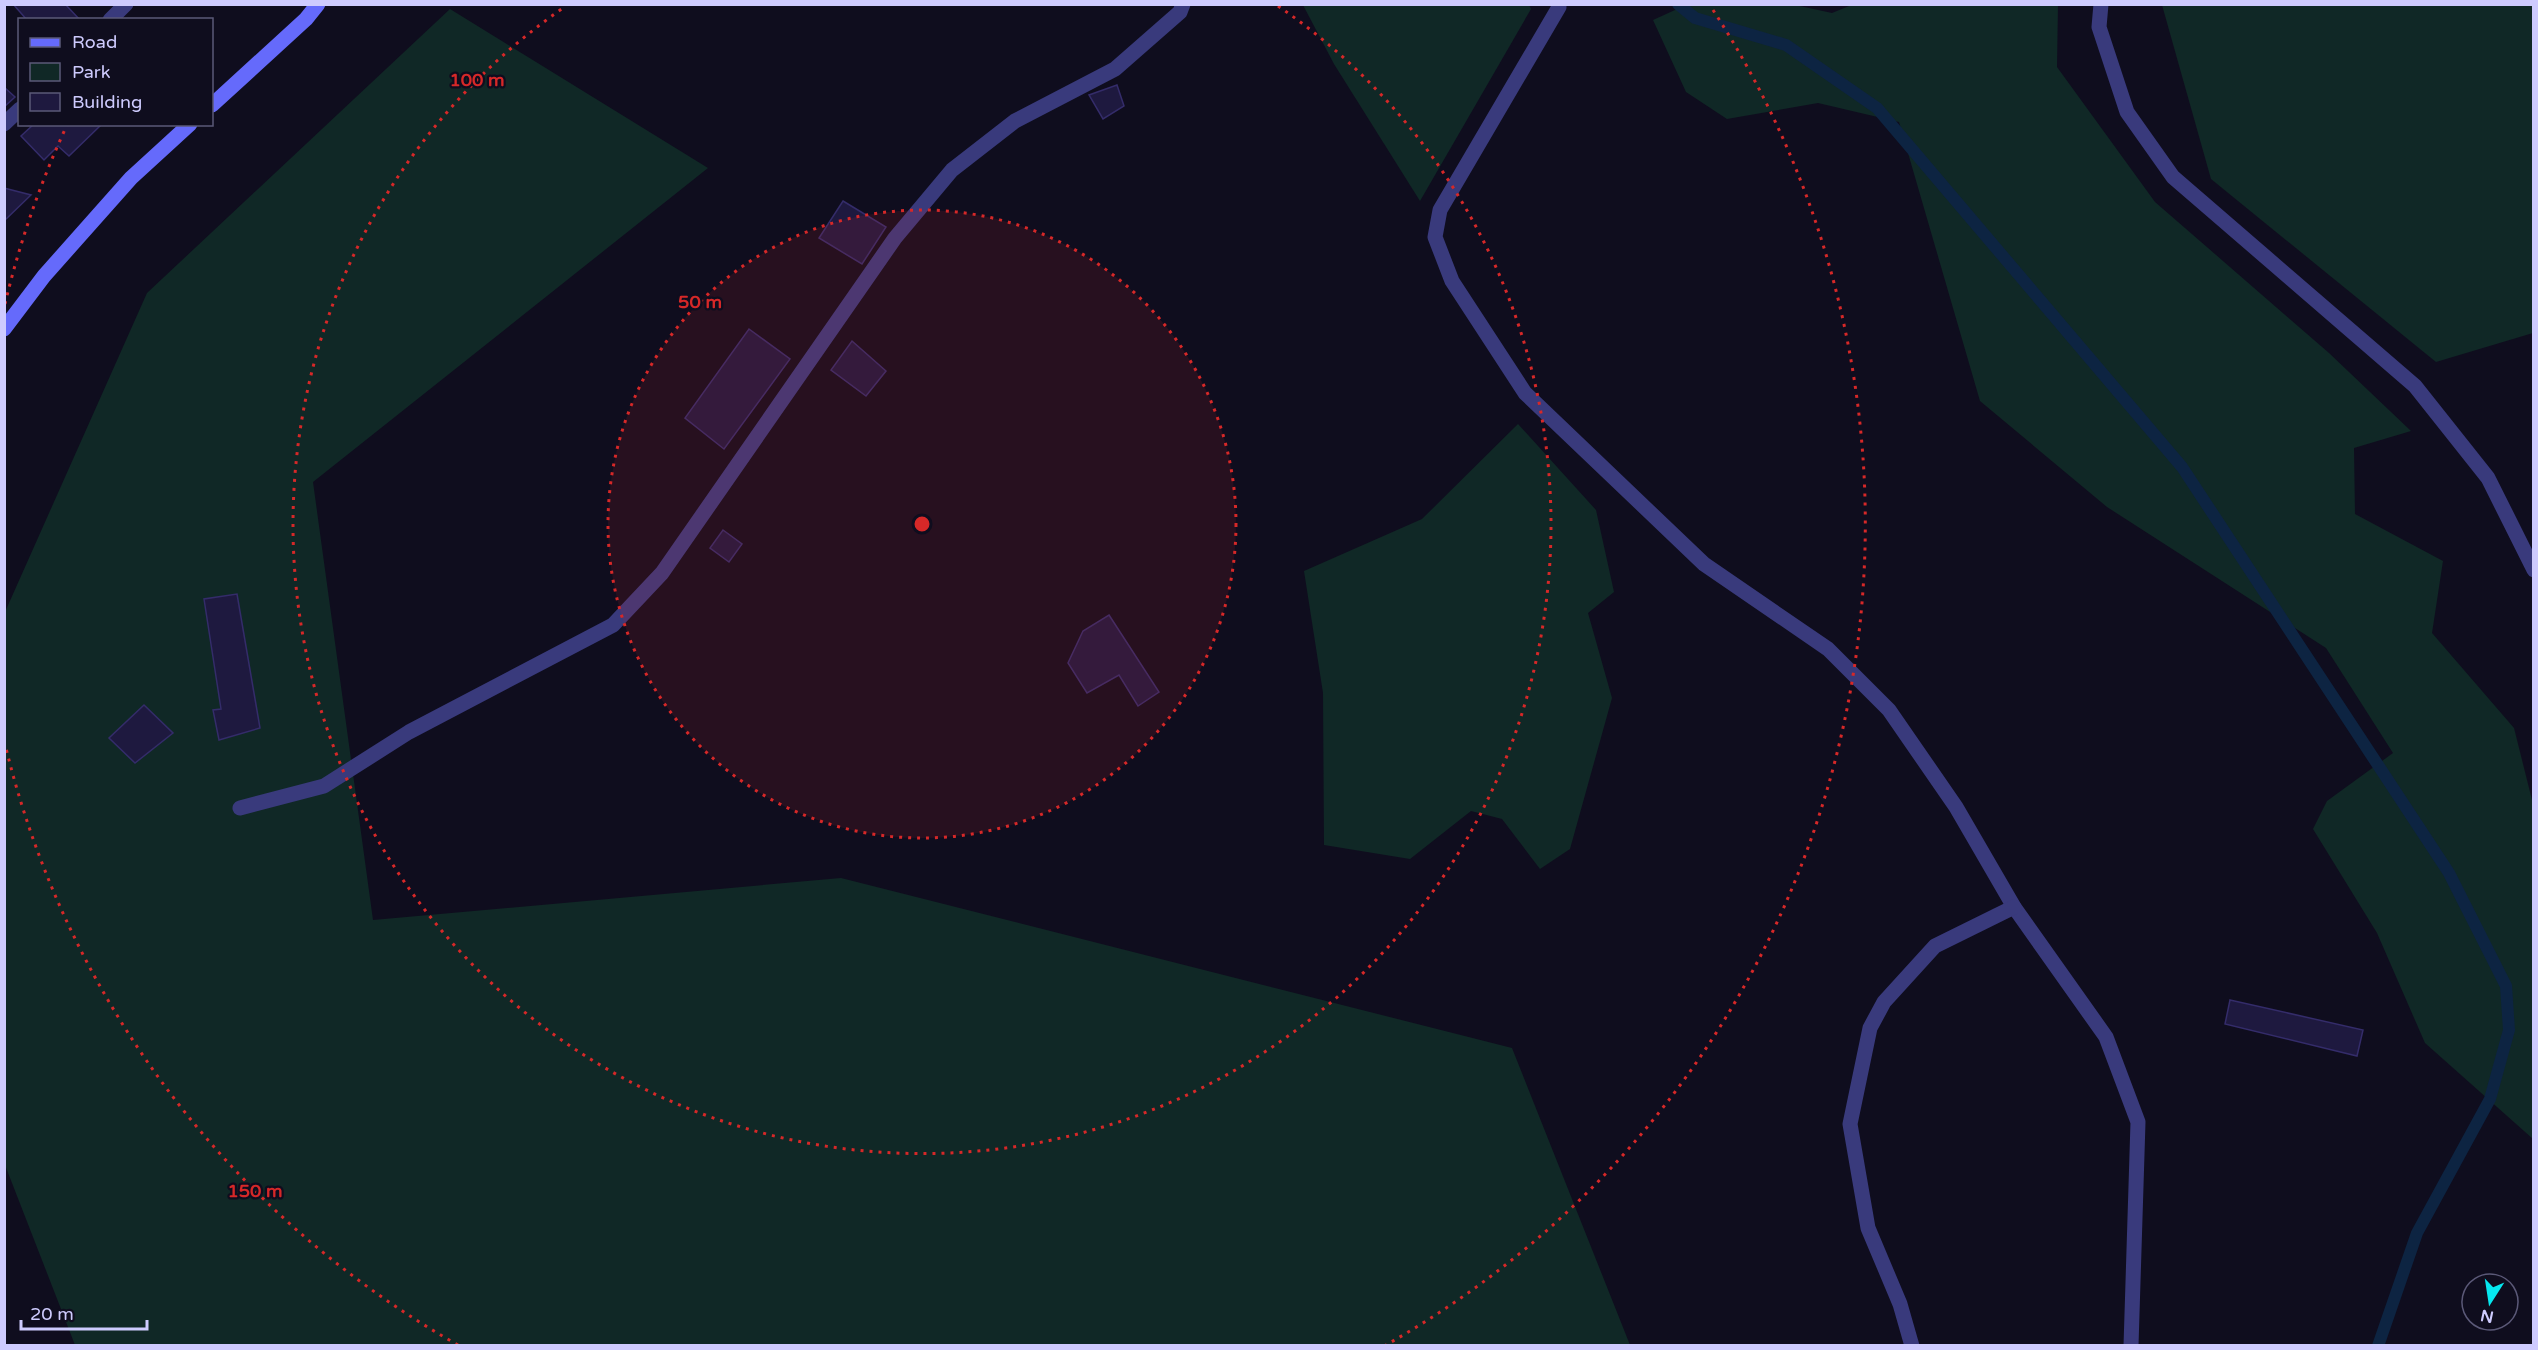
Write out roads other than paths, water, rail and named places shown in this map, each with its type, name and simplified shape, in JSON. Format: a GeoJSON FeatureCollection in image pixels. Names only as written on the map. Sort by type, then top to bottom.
{"type":"FeatureCollection","features":[{"type":"Feature","properties":{"kind":"main road"},"geometry":{"type":"LineString","coordinates":[[213,104],[306,19],[318,4]]}},
{"type":"Feature","properties":{"kind":"main road"},"geometry":{"type":"LineString","coordinates":[[4,329],[44,276],[131,178],[188,126]]}},
{"type":"Feature","properties":{"kind":"street"},"geometry":{"type":"LineString","coordinates":[[112,18],[126,4]]}},
{"type":"Feature","properties":{"kind":"street"},"geometry":{"type":"LineString","coordinates":[[240,808],[324,786],[409,732],[613,625],[662,573],[895,238],[952,170],[1015,121],[1115,69],[1180,12],[1183,4]]}},
{"type":"Feature","properties":{"kind":"street"},"geometry":{"type":"LineString","coordinates":[[1558,4],[1559,7],[1440,210],[1435,237],[1452,281],[1525,393],[1704,564],[1828,649],[1889,710],[1956,807],[2014,908],[2106,1037],[2138,1122],[2131,1346]]}},
{"type":"Feature","properties":{"kind":"street"},"geometry":{"type":"LineString","coordinates":[[2101,4],[2099,27],[2127,112],[2173,177],[2415,386],[2488,478],[2534,570]]}},
{"type":"Feature","properties":{"kind":"street"},"geometry":{"type":"LineString","coordinates":[[4,124],[18,111]]}},
{"type":"Feature","properties":{"kind":"street"},"geometry":{"type":"LineString","coordinates":[[1912,1346],[1900,1304],[1868,1228],[1850,1124],[1870,1028],[1884,1002],[1935,946],[2014,908]]}},
{"type":"Feature","properties":{"kind":"waterway"},"geometry":{"type":"LineString","coordinates":[[1678,4],[1695,18],[1786,45],[1877,108],[2182,467],[2449,873],[2506,986],[2509,1030],[2490,1099],[2417,1233],[2378,1346]]}}]}
